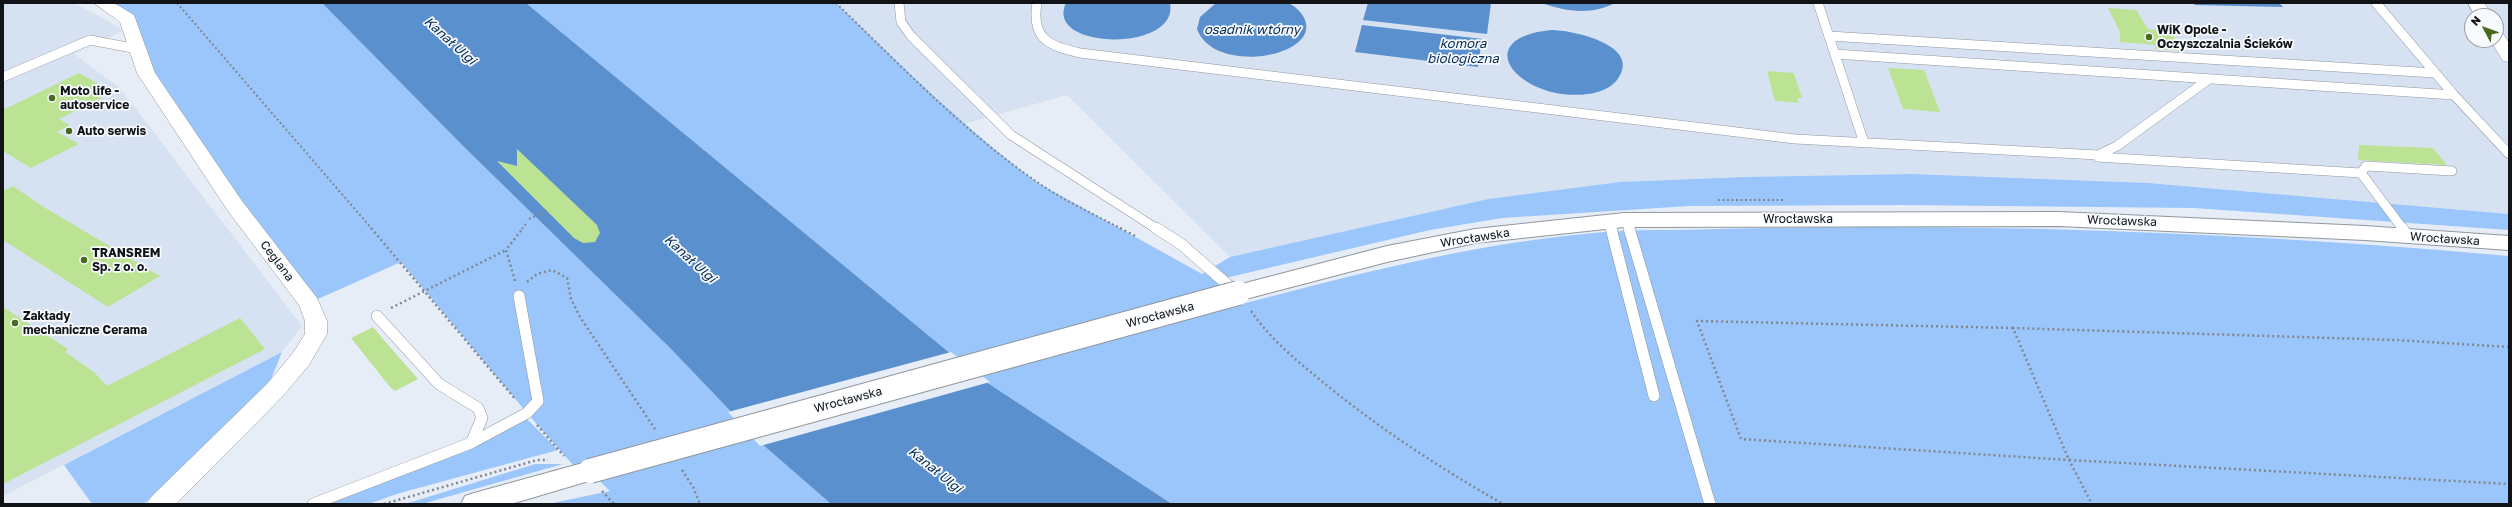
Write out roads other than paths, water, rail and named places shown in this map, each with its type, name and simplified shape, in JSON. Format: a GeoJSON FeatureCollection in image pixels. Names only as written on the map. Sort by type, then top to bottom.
{"type":"FeatureCollection","features":[{"type":"Feature","properties":{"kind":"main road","name":"Wrocławska"},"geometry":{"type":"LineString","coordinates":[[474,504],[595,480],[1244,301],[1387,254],[1476,236],[1618,221],[2059,219],[2408,236],[2509,243]]}},
{"type":"Feature","properties":{"kind":"street","name":"Ceglana"},"geometry":{"type":"LineString","coordinates":[[102,3],[128,19],[134,29],[138,49],[146,73],[235,206],[309,303],[316,321],[316,334],[301,359],[286,377],[160,504]]}},
{"type":"Feature","properties":{"kind":"street"},"geometry":{"type":"LineString","coordinates":[[2503,48],[2509,57]]}},
{"type":"Feature","properties":{"kind":"lane"},"geometry":{"type":"LineString","coordinates":[[899,3],[901,22],[911,36],[1011,135],[1181,244],[1244,301]]}},
{"type":"Feature","properties":{"kind":"lane"},"geometry":{"type":"LineString","coordinates":[[1037,3],[1034,21],[1036,31],[1043,39],[1072,51],[1107,58],[1795,139],[2361,173],[2408,236]]}},
{"type":"Feature","properties":{"kind":"lane"},"geometry":{"type":"LineString","coordinates":[[1818,3],[1864,143]]}},
{"type":"Feature","properties":{"kind":"lane"},"geometry":{"type":"LineString","coordinates":[[2376,3],[2454,95],[2509,154]]}},
{"type":"Feature","properties":{"kind":"lane"},"geometry":{"type":"LineString","coordinates":[[1829,36],[2435,73]]}},
{"type":"Feature","properties":{"kind":"lane"},"geometry":{"type":"LineString","coordinates":[[3,77],[90,40],[138,49]]}},
{"type":"Feature","properties":{"kind":"lane"},"geometry":{"type":"LineString","coordinates":[[1835,54],[2454,95]]}},
{"type":"Feature","properties":{"kind":"lane"},"geometry":{"type":"LineString","coordinates":[[2085,156],[2098,155],[2117,146],[2209,79]]}},
{"type":"Feature","properties":{"kind":"lane"},"geometry":{"type":"LineString","coordinates":[[2361,173],[2366,166],[2452,171]]}},
{"type":"Feature","properties":{"kind":"lane"},"geometry":{"type":"LineString","coordinates":[[1618,221],[1654,396]]}},
{"type":"Feature","properties":{"kind":"lane"},"geometry":{"type":"LineString","coordinates":[[1618,221],[1710,504]]}},
{"type":"Feature","properties":{"kind":"lane"},"geometry":{"type":"LineString","coordinates":[[313,504],[471,443],[527,413],[538,401],[519,296]]}},
{"type":"Feature","properties":{"kind":"lane"},"geometry":{"type":"LineString","coordinates":[[376,316],[439,384],[478,408],[482,418],[471,443]]}},
{"type":"Feature","properties":{"kind":"water","name":"osadnik wtórny"},"geometry":{"type":"Polygon","coordinates":[[[1279,2],[1289,4],[1296,8],[1303,16],[1306,30],[1299,42],[1284,50],[1265,56],[1244,57],[1224,53],[1207,44],[1197,29],[1200,17],[1216,3],[1279,2]]]}},
{"type":"Feature","properties":{"kind":"water","name":"Kanał Ulgi"},"geometry":{"type":"Polygon","coordinates":[[[322,3],[526,3],[980,378],[1172,504],[831,504],[762,444],[670,348],[464,147],[322,3]]]}},
{"type":"Feature","properties":{"kind":"water","name":"osadnik wtórny"},"geometry":{"type":"Polygon","coordinates":[[[1066,3],[1170,3],[1167,19],[1155,31],[1135,37],[1113,39],[1091,37],[1074,30],[1064,19],[1066,3]]]}},
{"type":"Feature","properties":{"kind":"water","name":"komora biologiczna"},"geometry":{"type":"Polygon","coordinates":[[[1368,3],[1491,3],[1487,34],[1363,20],[1368,3]]]}},
{"type":"Feature","properties":{"kind":"water"},"geometry":{"type":"Polygon","coordinates":[[[1542,3],[1615,3],[1606,7],[1588,11],[1579,11],[1542,3]]]}},
{"type":"Feature","properties":{"kind":"water"},"geometry":{"type":"Polygon","coordinates":[[[2193,3],[2279,3],[2283,7],[2195,5],[2193,3]]]}},
{"type":"Feature","properties":{"kind":"water","name":"komora biologiczna"},"geometry":{"type":"Polygon","coordinates":[[[1362,25],[1482,39],[1478,67],[1355,52],[1362,25]]]}},
{"type":"Feature","properties":{"kind":"water"},"geometry":{"type":"Polygon","coordinates":[[[1551,30],[1574,33],[1588,37],[1602,42],[1614,49],[1621,57],[1623,68],[1617,80],[1608,88],[1596,93],[1564,94],[1542,89],[1525,80],[1512,69],[1508,57],[1511,45],[1525,36],[1551,30]]]}},
{"type":"Feature","properties":{"kind":"place","name":"WiK Opole - Oczyszczalnia Ścieków"},"geometry":{"type":"Point","coordinates":[2149,37]}},
{"type":"Feature","properties":{"kind":"place","name":"Moto life - autoservice"},"geometry":{"type":"Point","coordinates":[52,98]}},
{"type":"Feature","properties":{"kind":"place","name":"Auto serwis"},"geometry":{"type":"Point","coordinates":[69,131]}},
{"type":"Feature","properties":{"kind":"place","name":"TRANSREM Sp. z o. o."},"geometry":{"type":"Point","coordinates":[84,260]}},
{"type":"Feature","properties":{"kind":"place","name":"Zakłady mechaniczne Cerama"},"geometry":{"type":"Point","coordinates":[15,323]}}]}
